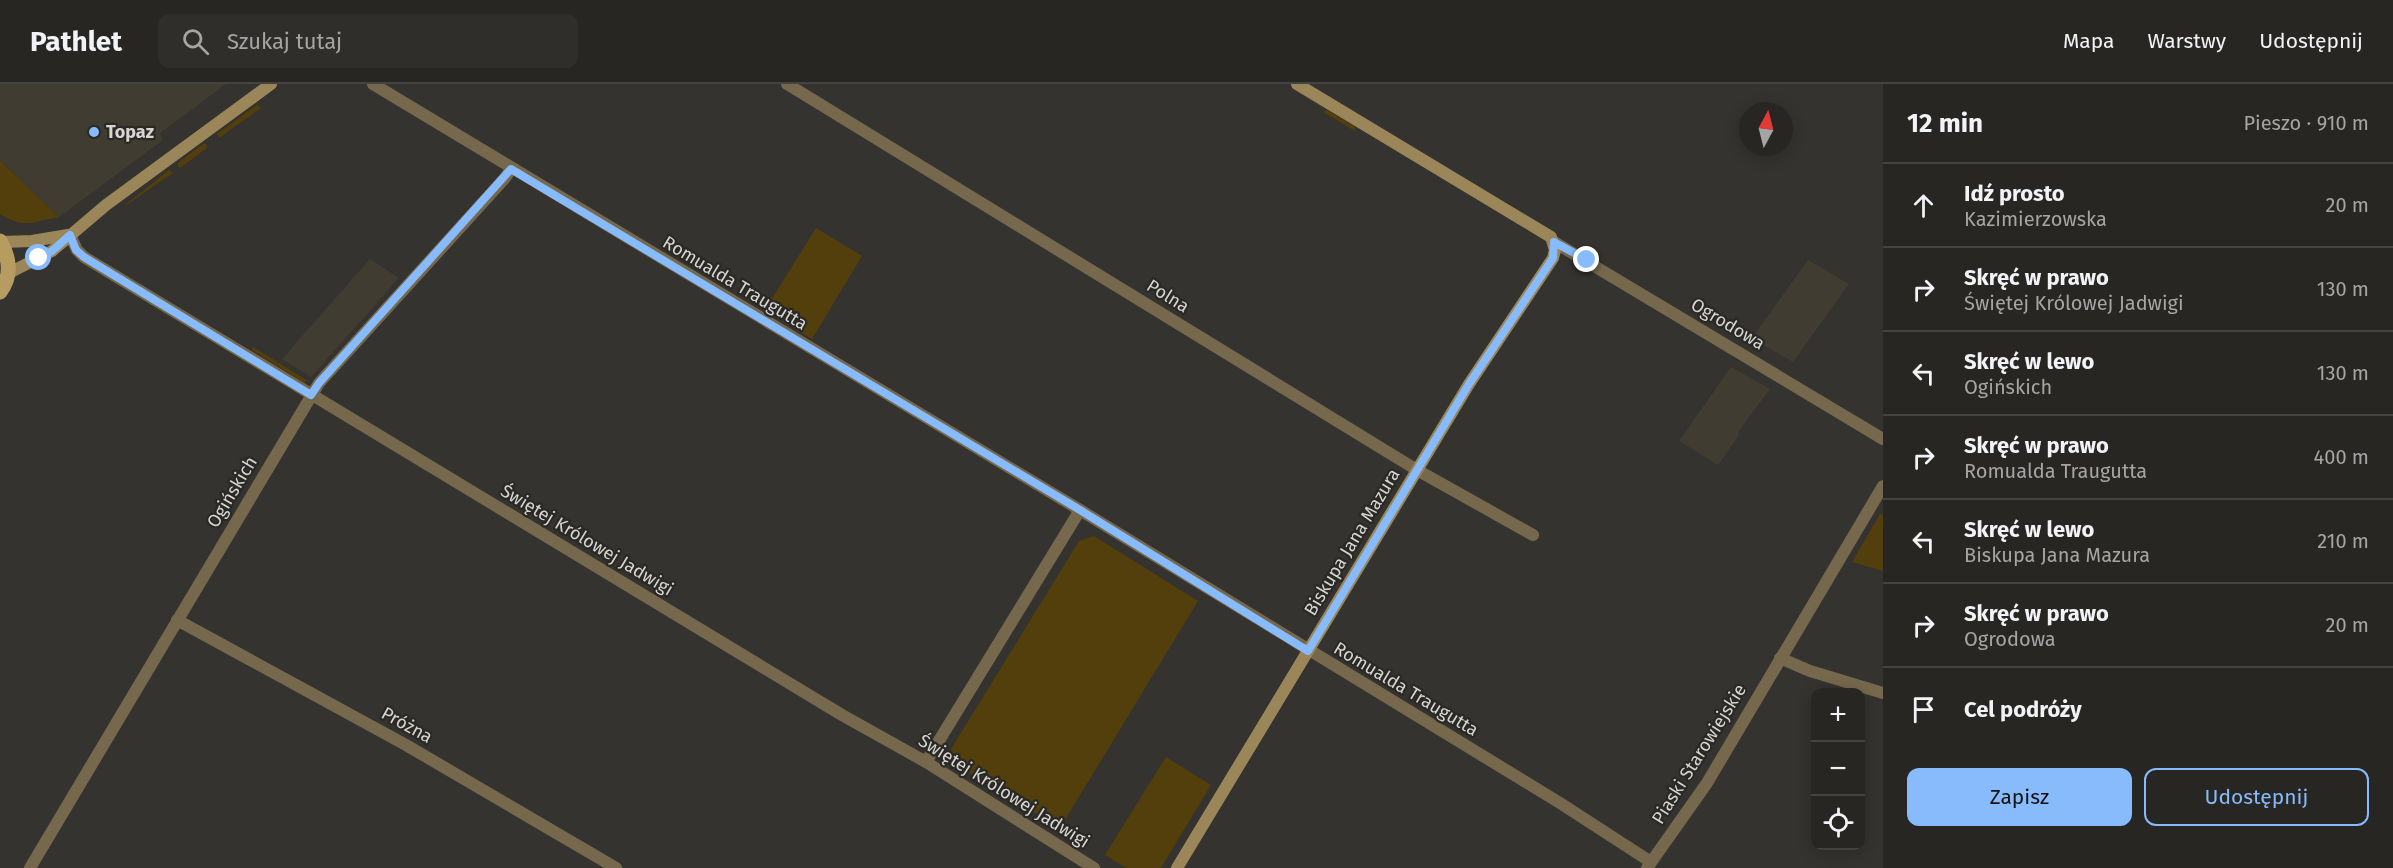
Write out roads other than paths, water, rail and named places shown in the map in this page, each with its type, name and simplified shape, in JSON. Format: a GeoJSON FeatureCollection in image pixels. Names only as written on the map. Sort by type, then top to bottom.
{"type":"FeatureCollection","features":[{"type":"Feature","properties":{"kind":"main road"},"geometry":{"type":"LineString","coordinates":[[0,242],[9,262],[9,273],[0,292]]}},
{"type":"Feature","properties":{"kind":"street"},"geometry":{"type":"LineString","coordinates":[[9,273],[52,251],[70,235],[271,84]]}},
{"type":"Feature","properties":{"kind":"street","name":"Romualda Traugutta"},"geometry":{"type":"LineString","coordinates":[[373,84],[1080,510],[1560,803],[1649,865]]}},
{"type":"Feature","properties":{"kind":"street","name":"Polna"},"geometry":{"type":"LineString","coordinates":[[787,84],[1417,470],[1533,535]]}},
{"type":"Feature","properties":{"kind":"street","name":"Ogrodowa"},"geometry":{"type":"LineString","coordinates":[[1297,84],[1883,438]]}},
{"type":"Feature","properties":{"kind":"street","name":"Ogińskich"},"geometry":{"type":"LineString","coordinates":[[30,868],[319,383],[511,169]]}},
{"type":"Feature","properties":{"kind":"street"},"geometry":{"type":"LineString","coordinates":[[0,242],[32,241],[70,235]]}},
{"type":"Feature","properties":{"kind":"street","name":"Świętej Królowej Jadwigi"},"geometry":{"type":"LineString","coordinates":[[70,235],[76,250],[84,257],[842,715],[926,762],[1094,868]]}},
{"type":"Feature","properties":{"kind":"street","name":"Biskupa Jana Mazura"},"geometry":{"type":"LineString","coordinates":[[1177,868],[1417,470],[1507,326],[1553,258],[1552,240]]}},
{"type":"Feature","properties":{"kind":"street","name":"Piaski Starowiejskie"},"geometry":{"type":"LineString","coordinates":[[1649,865],[1707,783],[1883,486]]}},
{"type":"Feature","properties":{"kind":"street"},"geometry":{"type":"LineString","coordinates":[[926,762],[1080,510]]}},
{"type":"Feature","properties":{"kind":"street","name":"Próżna"},"geometry":{"type":"LineString","coordinates":[[177,620],[406,745],[616,868]]}},
{"type":"Feature","properties":{"kind":"street"},"geometry":{"type":"LineString","coordinates":[[1780,658],[1810,671],[1883,693]]}},
{"type":"Feature","properties":{"kind":"place","name":"Topaz"},"geometry":{"type":"Point","coordinates":[94,132]}}]}
